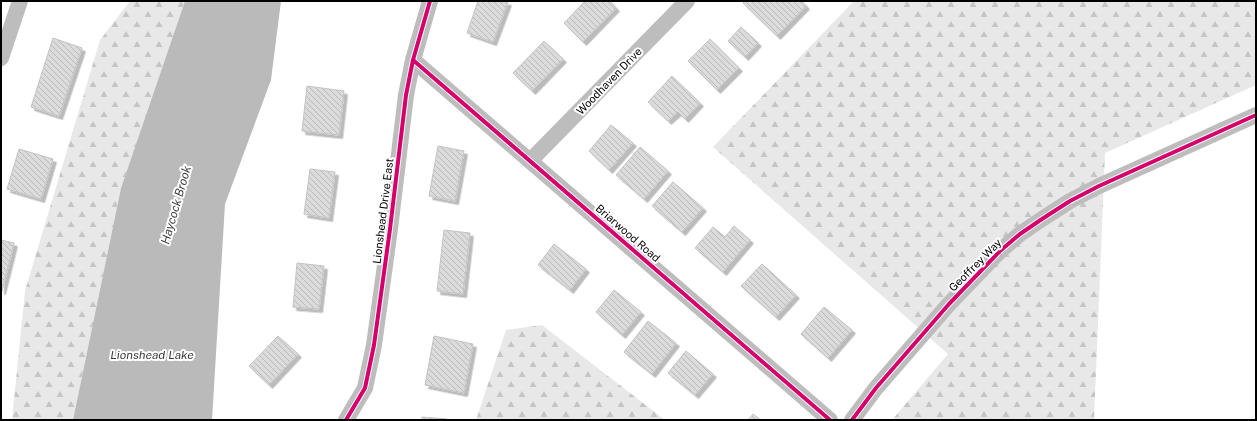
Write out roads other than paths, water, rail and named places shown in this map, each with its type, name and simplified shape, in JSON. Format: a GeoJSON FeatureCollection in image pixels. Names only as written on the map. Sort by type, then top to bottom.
{"type":"FeatureCollection","features":[{"type":"Feature","properties":{"kind":"street"},"geometry":{"type":"LineString","coordinates":[[1,58],[20,1]]}},
{"type":"Feature","properties":{"kind":"street","name":"Lionshead Drive East"},"geometry":{"type":"LineString","coordinates":[[346,420],[365,388],[374,345],[406,96],[413,60],[430,1]]}},
{"type":"Feature","properties":{"kind":"street","name":"Woodhaven Drive"},"geometry":{"type":"LineString","coordinates":[[530,161],[687,1]]}},
{"type":"Feature","properties":{"kind":"street","name":"Briarwood Road"},"geometry":{"type":"LineString","coordinates":[[413,60],[830,420]]}},
{"type":"Feature","properties":{"kind":"street","name":"Geoffrey Way"},"geometry":{"type":"LineString","coordinates":[[852,420],[876,388],[949,304],[1000,250],[1020,234],[1064,204],[1099,186],[1256,115]]}},
{"type":"Feature","properties":{"kind":"water","name":"Lionshead Lake"},"geometry":{"type":"Polygon","coordinates":[[[185,1],[281,1],[271,80],[225,204],[212,420],[73,420],[121,188],[185,1]]]}},
{"type":"Feature","properties":{"kind":"water label","name":"Haycock Brook"},"geometry":{"type":"Point","coordinates":[176,205]}}]}
